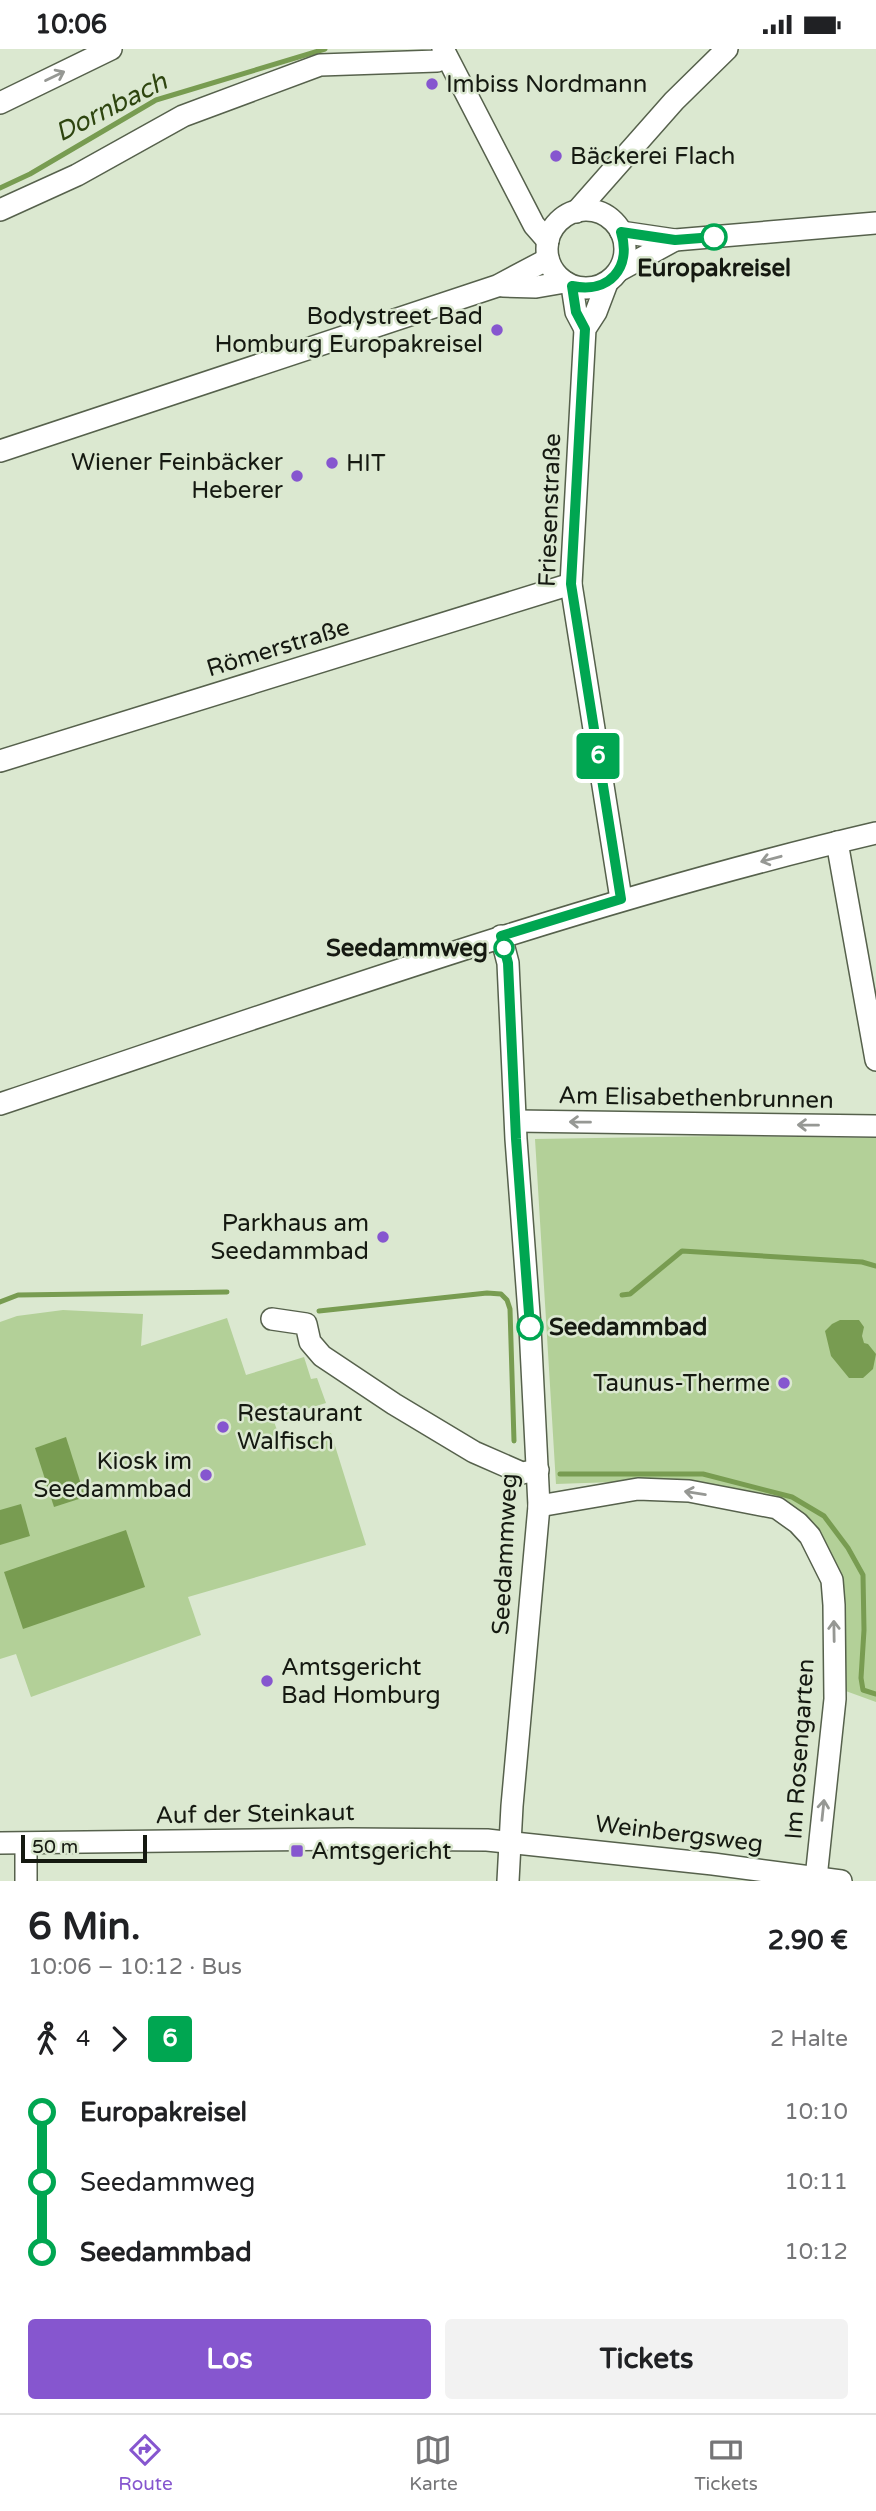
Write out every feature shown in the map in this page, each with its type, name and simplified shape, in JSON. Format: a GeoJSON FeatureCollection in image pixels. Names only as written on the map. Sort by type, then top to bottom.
{"type":"FeatureCollection","features":[{"type":"Feature","properties":{"kind":"street"},"geometry":{"type":"LineString","coordinates":[[0,103],[111,49]]}},
{"type":"Feature","properties":{"kind":"street"},"geometry":{"type":"LineString","coordinates":[[0,451],[497,286],[548,250],[553,229],[727,49]]}},
{"type":"Feature","properties":{"kind":"street"},"geometry":{"type":"LineString","coordinates":[[0,210],[77,175],[183,116],[320,65],[437,61],[445,53],[548,250],[554,272],[568,284]]}},
{"type":"Feature","properties":{"kind":"street"},"geometry":{"type":"LineString","coordinates":[[602,213],[619,163]]}},
{"type":"Feature","properties":{"kind":"street"},"geometry":{"type":"LineString","coordinates":[[513,185],[541,211],[569,215],[589,210],[602,213],[617,224],[625,244],[625,257],[613,276]]}},
{"type":"Feature","properties":{"kind":"street"},"geometry":{"type":"LineString","coordinates":[[621,232],[675,240],[876,223]]}},
{"type":"Feature","properties":{"kind":"street"},"geometry":{"type":"LineString","coordinates":[[497,286],[568,284],[584,288],[596,287],[675,240]]}},
{"type":"Feature","properties":{"kind":"street","name":"Friesenstraße"},"geometry":{"type":"LineString","coordinates":[[613,276],[585,329],[571,584],[621,899]]}},
{"type":"Feature","properties":{"kind":"street","name":"Friesenstraße"},"geometry":{"type":"LineString","coordinates":[[568,284],[576,312],[585,329]]}},
{"type":"Feature","properties":{"kind":"street","name":"Römerstraße"},"geometry":{"type":"LineString","coordinates":[[0,761],[571,584]]}},
{"type":"Feature","properties":{"kind":"street"},"geometry":{"type":"LineString","coordinates":[[0,1104],[501,936],[621,899],[876,833]]}},
{"type":"Feature","properties":{"kind":"street"},"geometry":{"type":"LineString","coordinates":[[837,842],[876,1060]]}},
{"type":"Feature","properties":{"kind":"street","name":"Seedammweg"},"geometry":{"type":"LineString","coordinates":[[501,936],[508,963],[539,1506],[508,1881]]}},
{"type":"Feature","properties":{"kind":"street","name":"Am Elisabethenbrunnen"},"geometry":{"type":"LineString","coordinates":[[516,1121],[876,1126]]}},
{"type":"Feature","properties":{"kind":"street"},"geometry":{"type":"LineString","coordinates":[[272,1319],[306,1324],[310,1342],[322,1356],[450,1439],[522,1473],[538,1471]]}},
{"type":"Feature","properties":{"kind":"street","name":"Im Rosengarten"},"geometry":{"type":"LineString","coordinates":[[539,1506],[638,1489],[689,1491],[777,1508],[798,1523],[810,1537],[832,1580],[834,1605],[835,1699],[816,1878]]}},
{"type":"Feature","properties":{"kind":"street","name":"Auf der Steinkaut"},"geometry":{"type":"LineString","coordinates":[[0,1843],[366,1839],[510,1841]]}},
{"type":"Feature","properties":{"kind":"street","name":"Weinbergsweg"},"geometry":{"type":"LineString","coordinates":[[510,1841],[841,1881]]}},
{"type":"Feature","properties":{"kind":"street"},"geometry":{"type":"LineString","coordinates":[[26,1844],[26,1881]]}},
{"type":"Feature","properties":{"kind":"shaded area"},"geometry":{"type":"Polygon","coordinates":[[[719,1136],[876,1138],[876,1702],[843,1690],[816,1529],[673,1480],[556,1484],[535,1139],[719,1136]]]}},
{"type":"Feature","properties":{"kind":"shaded area"},"geometry":{"type":"Polygon","coordinates":[[[63,1310],[143,1314],[141,1346],[227,1318],[246,1375],[304,1357],[311,1379],[317,1378],[326,1403],[273,1419],[284,1449],[331,1433],[366,1545],[188,1597],[201,1635],[31,1697],[16,1654],[0,1659],[0,1322],[17,1316],[63,1310]]]}},
{"type":"Feature","properties":{"kind":"shaded area"},"geometry":{"type":"Polygon","coordinates":[[[840,1320],[859,1320],[864,1327],[864,1343],[876,1354],[873,1369],[863,1378],[849,1378],[831,1356],[825,1331],[840,1320]]]}},
{"type":"Feature","properties":{"kind":"shaded area"},"geometry":{"type":"Polygon","coordinates":[[[66,1437],[85,1497],[54,1507],[35,1448],[66,1437]]]}},
{"type":"Feature","properties":{"kind":"shaded area"},"geometry":{"type":"Polygon","coordinates":[[[21,1504],[30,1536],[0,1545],[0,1510],[21,1504]]]}},
{"type":"Feature","properties":{"kind":"shaded area"},"geometry":{"type":"Polygon","coordinates":[[[126,1530],[145,1587],[23,1629],[4,1572],[126,1530]]]}},
{"type":"Feature","properties":{"kind":"waterway","name":"Dornbach"},"geometry":{"type":"LineString","coordinates":[[0,188],[30,174],[156,100],[325,49]]}},
{"type":"Feature","properties":{"kind":"waterway"},"geometry":{"type":"LineString","coordinates":[[622,1295],[630,1294],[682,1251],[862,1262],[876,1266]]}},
{"type":"Feature","properties":{"kind":"waterway"},"geometry":{"type":"LineString","coordinates":[[0,1302],[18,1295],[227,1292]]}},
{"type":"Feature","properties":{"kind":"waterway"},"geometry":{"type":"LineString","coordinates":[[319,1311],[487,1293],[501,1294],[510,1309],[514,1441]]}},
{"type":"Feature","properties":{"kind":"waterway"},"geometry":{"type":"LineString","coordinates":[[560,1474],[703,1474],[792,1497],[824,1516],[848,1548],[863,1575],[861,1678],[863,1690],[876,1694]]}},
{"type":"Feature","properties":{"kind":"bus line","name":"6"},"geometry":{"type":"LineString","coordinates":[[530,1327],[516,1139],[508,963],[501,936],[621,899],[571,584],[585,329],[576,312],[572,286],[596,287],[614,277],[625,257],[621,232],[675,240],[714,237]]}},
{"type":"Feature","properties":{"kind":"place","name":"Imbiss Nordmann"},"geometry":{"type":"Point","coordinates":[432,84]}},
{"type":"Feature","properties":{"kind":"place","name":"Bäckerei Flach"},"geometry":{"type":"Point","coordinates":[556,156]}},
{"type":"Feature","properties":{"kind":"place","name":"Europakreisel"},"geometry":{"type":"Point","coordinates":[714,237]}},
{"type":"Feature","properties":{"kind":"place","name":"Bodystreet Bad Homburg Europakreisel"},"geometry":{"type":"Point","coordinates":[497,330]}},
{"type":"Feature","properties":{"kind":"place","name":"HIT"},"geometry":{"type":"Point","coordinates":[332,463]}},
{"type":"Feature","properties":{"kind":"place","name":"Wiener Feinbäcker Heberer"},"geometry":{"type":"Point","coordinates":[297,476]}},
{"type":"Feature","properties":{"kind":"place","name":"Seedammweg"},"geometry":{"type":"Point","coordinates":[504,948]}},
{"type":"Feature","properties":{"kind":"place","name":"Parkhaus am Seedammbad"},"geometry":{"type":"Point","coordinates":[383,1237]}},
{"type":"Feature","properties":{"kind":"place","name":"Seedammbad"},"geometry":{"type":"Point","coordinates":[530,1327]}},
{"type":"Feature","properties":{"kind":"place","name":"Taunus-Therme"},"geometry":{"type":"Point","coordinates":[784,1383]}},
{"type":"Feature","properties":{"kind":"place","name":"Restaurant Walfisch"},"geometry":{"type":"Point","coordinates":[223,1427]}},
{"type":"Feature","properties":{"kind":"place","name":"Kiosk im Seedammbad"},"geometry":{"type":"Point","coordinates":[206,1475]}},
{"type":"Feature","properties":{"kind":"place","name":"Amtsgericht Bad Homburg"},"geometry":{"type":"Point","coordinates":[267,1681]}},
{"type":"Feature","properties":{"kind":"place","name":"Amtsgericht"},"geometry":{"type":"Point","coordinates":[297,1851]}}]}
